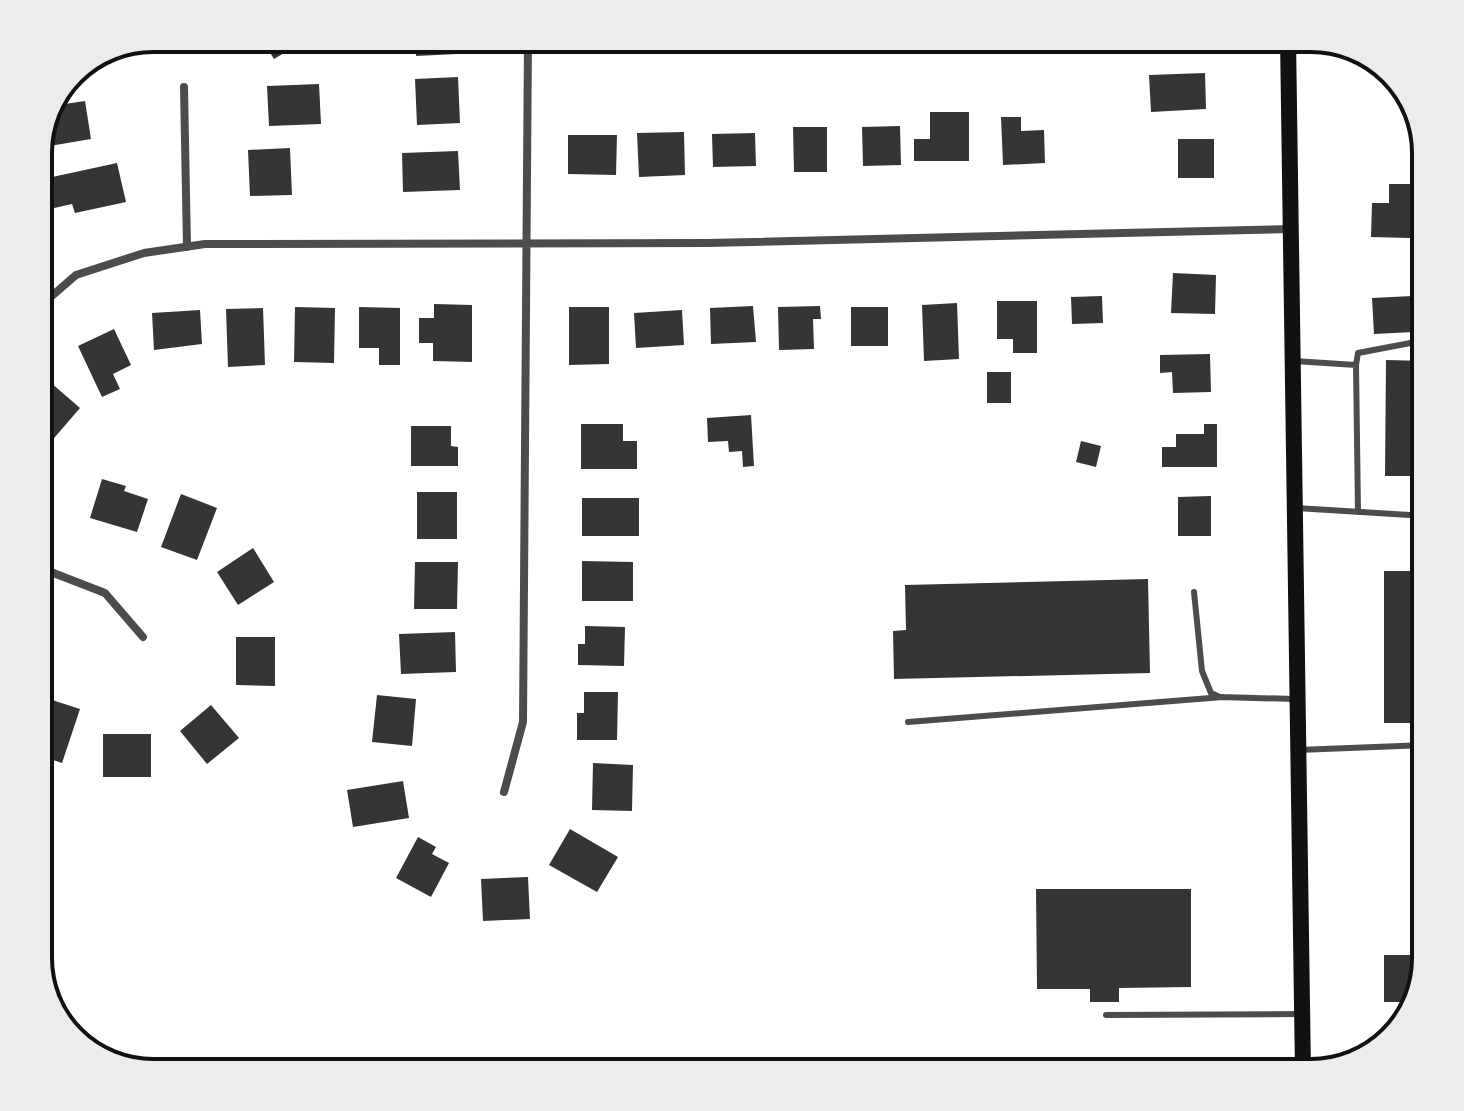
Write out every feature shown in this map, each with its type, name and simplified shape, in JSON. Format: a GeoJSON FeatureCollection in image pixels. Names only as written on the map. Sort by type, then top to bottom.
{"type":"FeatureCollection","features":[{"type":"Feature","properties":{"kind":"main road"},"geometry":{"type":"LineString","coordinates":[[1288,52],[1303,1059]]}},
{"type":"Feature","properties":{"kind":"street"},"geometry":{"type":"LineString","coordinates":[[504,792],[523,722],[528,52]]}},
{"type":"Feature","properties":{"kind":"street"},"geometry":{"type":"LineString","coordinates":[[184,87],[187,247]]}},
{"type":"Feature","properties":{"kind":"street"},"geometry":{"type":"LineString","coordinates":[[52,296],[76,275],[144,253],[187,247],[707,243],[981,234],[1150,235],[1292,229]]}},
{"type":"Feature","properties":{"kind":"street"},"geometry":{"type":"LineString","coordinates":[[52,572],[105,593],[143,637]]}},
{"type":"Feature","properties":{"kind":"lane"},"geometry":{"type":"LineString","coordinates":[[1358,512],[1358,353],[1412,343]]}},
{"type":"Feature","properties":{"kind":"lane"},"geometry":{"type":"LineString","coordinates":[[1294,361],[1356,365]]}},
{"type":"Feature","properties":{"kind":"lane"},"geometry":{"type":"LineString","coordinates":[[1296,508],[1412,515]]}},
{"type":"Feature","properties":{"kind":"lane"},"geometry":{"type":"LineString","coordinates":[[1194,592],[1205,679],[1211,693],[1223,697]]}},
{"type":"Feature","properties":{"kind":"lane"},"geometry":{"type":"LineString","coordinates":[[908,722],[1223,697],[1298,699]]}},
{"type":"Feature","properties":{"kind":"lane"},"geometry":{"type":"LineString","coordinates":[[1298,750],[1412,746]]}},
{"type":"Feature","properties":{"kind":"lane"},"geometry":{"type":"LineString","coordinates":[[1106,1015],[1302,1014]]}},
{"type":"Feature","properties":{"kind":"building"},"geometry":{"type":"Polygon","coordinates":[[[270,52],[286,52],[274,59],[270,52]]]}},
{"type":"Feature","properties":{"kind":"building"},"geometry":{"type":"Polygon","coordinates":[[[416,52],[457,52],[457,54],[416,56],[416,52]]]}},
{"type":"Feature","properties":{"kind":"building"},"geometry":{"type":"Polygon","coordinates":[[[630,52],[630,54],[590,53],[630,52]]]}},
{"type":"Feature","properties":{"kind":"building"},"geometry":{"type":"Polygon","coordinates":[[[1205,73],[1206,109],[1151,112],[1149,75],[1205,73]]]}},
{"type":"Feature","properties":{"kind":"building"},"geometry":{"type":"Polygon","coordinates":[[[458,77],[460,123],[417,125],[415,79],[458,77]]]}},
{"type":"Feature","properties":{"kind":"building"},"geometry":{"type":"Polygon","coordinates":[[[319,84],[321,124],[269,126],[267,86],[319,84]]]}},
{"type":"Feature","properties":{"kind":"building"},"geometry":{"type":"Polygon","coordinates":[[[85,101],[91,139],[52,146],[55,127],[65,104],[85,101]]]}},
{"type":"Feature","properties":{"kind":"building"},"geometry":{"type":"Polygon","coordinates":[[[930,112],[969,112],[969,161],[914,161],[914,139],[930,139],[930,112]]]}},
{"type":"Feature","properties":{"kind":"building"},"geometry":{"type":"Polygon","coordinates":[[[1001,117],[1021,117],[1021,131],[1044,130],[1045,163],[1003,165],[1001,117]]]}},
{"type":"Feature","properties":{"kind":"building"},"geometry":{"type":"Polygon","coordinates":[[[900,126],[901,165],[863,166],[862,127],[900,126]]]}},
{"type":"Feature","properties":{"kind":"building"},"geometry":{"type":"Polygon","coordinates":[[[793,127],[827,127],[827,172],[794,172],[793,127]]]}},
{"type":"Feature","properties":{"kind":"building"},"geometry":{"type":"Polygon","coordinates":[[[684,132],[685,175],[639,177],[637,133],[684,132]]]}},
{"type":"Feature","properties":{"kind":"building"},"geometry":{"type":"Polygon","coordinates":[[[755,133],[756,166],[713,167],[712,134],[755,133]]]}},
{"type":"Feature","properties":{"kind":"building"},"geometry":{"type":"Polygon","coordinates":[[[568,135],[617,135],[616,175],[568,174],[568,135]]]}},
{"type":"Feature","properties":{"kind":"building"},"geometry":{"type":"Polygon","coordinates":[[[1178,139],[1214,139],[1214,178],[1178,178],[1178,139]]]}},
{"type":"Feature","properties":{"kind":"building"},"geometry":{"type":"Polygon","coordinates":[[[290,148],[292,195],[250,196],[248,150],[290,148]]]}},
{"type":"Feature","properties":{"kind":"building"},"geometry":{"type":"Polygon","coordinates":[[[458,151],[460,190],[403,192],[402,153],[458,151]]]}},
{"type":"Feature","properties":{"kind":"building"},"geometry":{"type":"Polygon","coordinates":[[[117,163],[126,202],[75,213],[72,204],[52,209],[52,177],[117,163]]]}},
{"type":"Feature","properties":{"kind":"building"},"geometry":{"type":"Polygon","coordinates":[[[1389,184],[1410,184],[1410,238],[1371,237],[1372,203],[1389,203],[1389,184]]]}},
{"type":"Feature","properties":{"kind":"building"},"geometry":{"type":"Polygon","coordinates":[[[1173,273],[1216,275],[1215,314],[1171,313],[1173,273]]]}},
{"type":"Feature","properties":{"kind":"building"},"geometry":{"type":"Polygon","coordinates":[[[1102,296],[1103,323],[1072,324],[1071,297],[1102,296]]]}},
{"type":"Feature","properties":{"kind":"building"},"geometry":{"type":"Polygon","coordinates":[[[1412,296],[1412,332],[1374,334],[1372,298],[1412,296]]]}},
{"type":"Feature","properties":{"kind":"building"},"geometry":{"type":"Polygon","coordinates":[[[997,301],[1037,301],[1037,353],[1013,353],[1013,339],[997,339],[997,301]]]}},
{"type":"Feature","properties":{"kind":"building"},"geometry":{"type":"Polygon","coordinates":[[[957,303],[959,359],[924,361],[922,305],[957,303]]]}},
{"type":"Feature","properties":{"kind":"building"},"geometry":{"type":"Polygon","coordinates":[[[434,304],[472,305],[472,362],[433,361],[433,343],[419,343],[419,318],[434,318],[434,304]]]}},
{"type":"Feature","properties":{"kind":"building"},"geometry":{"type":"Polygon","coordinates":[[[753,306],[756,342],[711,344],[710,308],[753,306]]]}},
{"type":"Feature","properties":{"kind":"building"},"geometry":{"type":"Polygon","coordinates":[[[820,306],[821,319],[813,319],[814,349],[779,350],[778,307],[820,306]]]}},
{"type":"Feature","properties":{"kind":"building"},"geometry":{"type":"Polygon","coordinates":[[[295,307],[335,308],[334,363],[294,362],[295,307]]]}},
{"type":"Feature","properties":{"kind":"building"},"geometry":{"type":"Polygon","coordinates":[[[359,307],[400,308],[400,365],[379,365],[379,348],[359,348],[359,307]]]}},
{"type":"Feature","properties":{"kind":"building"},"geometry":{"type":"Polygon","coordinates":[[[569,307],[609,307],[609,364],[569,365],[569,307]]]}},
{"type":"Feature","properties":{"kind":"building"},"geometry":{"type":"Polygon","coordinates":[[[851,307],[888,307],[888,346],[851,346],[851,307]]]}},
{"type":"Feature","properties":{"kind":"building"},"geometry":{"type":"Polygon","coordinates":[[[263,308],[265,365],[228,367],[226,309],[263,308]]]}},
{"type":"Feature","properties":{"kind":"building"},"geometry":{"type":"Polygon","coordinates":[[[200,310],[202,344],[154,350],[152,313],[200,310]]]}},
{"type":"Feature","properties":{"kind":"building"},"geometry":{"type":"Polygon","coordinates":[[[682,310],[684,345],[636,348],[634,313],[682,310]]]}},
{"type":"Feature","properties":{"kind":"building"},"geometry":{"type":"Polygon","coordinates":[[[114,329],[131,365],[113,374],[120,389],[102,397],[78,346],[114,329]]]}},
{"type":"Feature","properties":{"kind":"building"},"geometry":{"type":"Polygon","coordinates":[[[1210,354],[1211,392],[1173,393],[1172,372],[1160,373],[1160,355],[1210,354]]]}},
{"type":"Feature","properties":{"kind":"building"},"geometry":{"type":"Polygon","coordinates":[[[1386,360],[1412,361],[1412,476],[1385,476],[1386,360]]]}},
{"type":"Feature","properties":{"kind":"building"},"geometry":{"type":"Polygon","coordinates":[[[987,372],[1011,372],[1011,403],[987,403],[987,372]]]}},
{"type":"Feature","properties":{"kind":"building"},"geometry":{"type":"Polygon","coordinates":[[[52,384],[80,408],[52,441],[52,384]]]}},
{"type":"Feature","properties":{"kind":"building"},"geometry":{"type":"Polygon","coordinates":[[[751,415],[754,466],[743,467],[742,451],[729,452],[728,441],[708,442],[707,418],[751,415]]]}},
{"type":"Feature","properties":{"kind":"building"},"geometry":{"type":"Polygon","coordinates":[[[581,424],[623,424],[623,441],[637,441],[637,469],[581,469],[581,424]]]}},
{"type":"Feature","properties":{"kind":"building"},"geometry":{"type":"Polygon","coordinates":[[[1204,424],[1217,424],[1217,467],[1162,467],[1162,447],[1176,447],[1176,434],[1204,434],[1204,424]]]}},
{"type":"Feature","properties":{"kind":"building"},"geometry":{"type":"Polygon","coordinates":[[[411,426],[451,426],[451,446],[458,447],[458,466],[411,466],[411,426]]]}},
{"type":"Feature","properties":{"kind":"building"},"geometry":{"type":"Polygon","coordinates":[[[1081,441],[1101,446],[1096,467],[1076,462],[1081,441]]]}},
{"type":"Feature","properties":{"kind":"building"},"geometry":{"type":"Polygon","coordinates":[[[102,479],[126,486],[124,491],[148,499],[137,532],[90,518],[102,479]]]}},
{"type":"Feature","properties":{"kind":"building"},"geometry":{"type":"Polygon","coordinates":[[[417,492],[457,492],[457,539],[417,539],[417,492]]]}},
{"type":"Feature","properties":{"kind":"building"},"geometry":{"type":"Polygon","coordinates":[[[181,494],[217,508],[197,560],[161,547],[181,494]]]}},
{"type":"Feature","properties":{"kind":"building"},"geometry":{"type":"Polygon","coordinates":[[[1211,496],[1211,536],[1178,536],[1178,497],[1211,496]]]}},
{"type":"Feature","properties":{"kind":"building"},"geometry":{"type":"Polygon","coordinates":[[[582,498],[639,498],[639,536],[582,536],[582,498]]]}},
{"type":"Feature","properties":{"kind":"building"},"geometry":{"type":"Polygon","coordinates":[[[253,548],[274,582],[238,605],[217,572],[253,548]]]}},
{"type":"Feature","properties":{"kind":"building"},"geometry":{"type":"Polygon","coordinates":[[[582,561],[633,562],[633,601],[582,601],[582,561]]]}},
{"type":"Feature","properties":{"kind":"building"},"geometry":{"type":"Polygon","coordinates":[[[415,562],[458,562],[457,609],[414,609],[415,562]]]}},
{"type":"Feature","properties":{"kind":"building"},"geometry":{"type":"Polygon","coordinates":[[[1384,571],[1412,571],[1412,723],[1384,723],[1384,571]]]}},
{"type":"Feature","properties":{"kind":"building"},"geometry":{"type":"Polygon","coordinates":[[[1148,579],[1150,673],[894,679],[893,631],[906,630],[905,585],[1148,579]]]}},
{"type":"Feature","properties":{"kind":"building"},"geometry":{"type":"Polygon","coordinates":[[[585,626],[625,627],[624,666],[578,665],[578,644],[585,644],[585,626]]]}},
{"type":"Feature","properties":{"kind":"building"},"geometry":{"type":"Polygon","coordinates":[[[455,632],[456,672],[401,674],[399,634],[455,632]]]}},
{"type":"Feature","properties":{"kind":"building"},"geometry":{"type":"Polygon","coordinates":[[[236,637],[275,637],[275,686],[236,685],[236,637]]]}},
{"type":"Feature","properties":{"kind":"building"},"geometry":{"type":"Polygon","coordinates":[[[584,692],[618,692],[617,740],[577,740],[577,713],[584,713],[584,692]]]}},
{"type":"Feature","properties":{"kind":"building"},"geometry":{"type":"Polygon","coordinates":[[[377,695],[416,699],[412,746],[372,742],[377,695]]]}},
{"type":"Feature","properties":{"kind":"building"},"geometry":{"type":"Polygon","coordinates":[[[52,700],[80,709],[62,763],[52,760],[52,700]]]}},
{"type":"Feature","properties":{"kind":"building"},"geometry":{"type":"Polygon","coordinates":[[[211,705],[239,738],[207,764],[180,731],[211,705]]]}},
{"type":"Feature","properties":{"kind":"building"},"geometry":{"type":"Polygon","coordinates":[[[103,734],[151,734],[151,777],[103,777],[103,734]]]}},
{"type":"Feature","properties":{"kind":"building"},"geometry":{"type":"Polygon","coordinates":[[[593,763],[633,765],[632,811],[592,810],[593,763]]]}},
{"type":"Feature","properties":{"kind":"building"},"geometry":{"type":"Polygon","coordinates":[[[403,781],[409,818],[353,827],[347,790],[403,781]]]}},
{"type":"Feature","properties":{"kind":"building"},"geometry":{"type":"Polygon","coordinates":[[[570,829],[618,857],[597,892],[549,865],[570,829]]]}},
{"type":"Feature","properties":{"kind":"building"},"geometry":{"type":"Polygon","coordinates":[[[418,837],[436,847],[432,854],[449,863],[431,897],[396,878],[418,837]]]}},
{"type":"Feature","properties":{"kind":"building"},"geometry":{"type":"Polygon","coordinates":[[[528,877],[530,919],[483,921],[481,879],[528,877]]]}},
{"type":"Feature","properties":{"kind":"building"},"geometry":{"type":"Polygon","coordinates":[[[1036,889],[1191,889],[1191,987],[1119,988],[1119,1002],[1090,1002],[1090,989],[1037,989],[1036,889]]]}},
{"type":"Feature","properties":{"kind":"building"},"geometry":{"type":"Polygon","coordinates":[[[1384,955],[1412,955],[1407,991],[1402,1002],[1384,1002],[1384,955]]]}}]}
